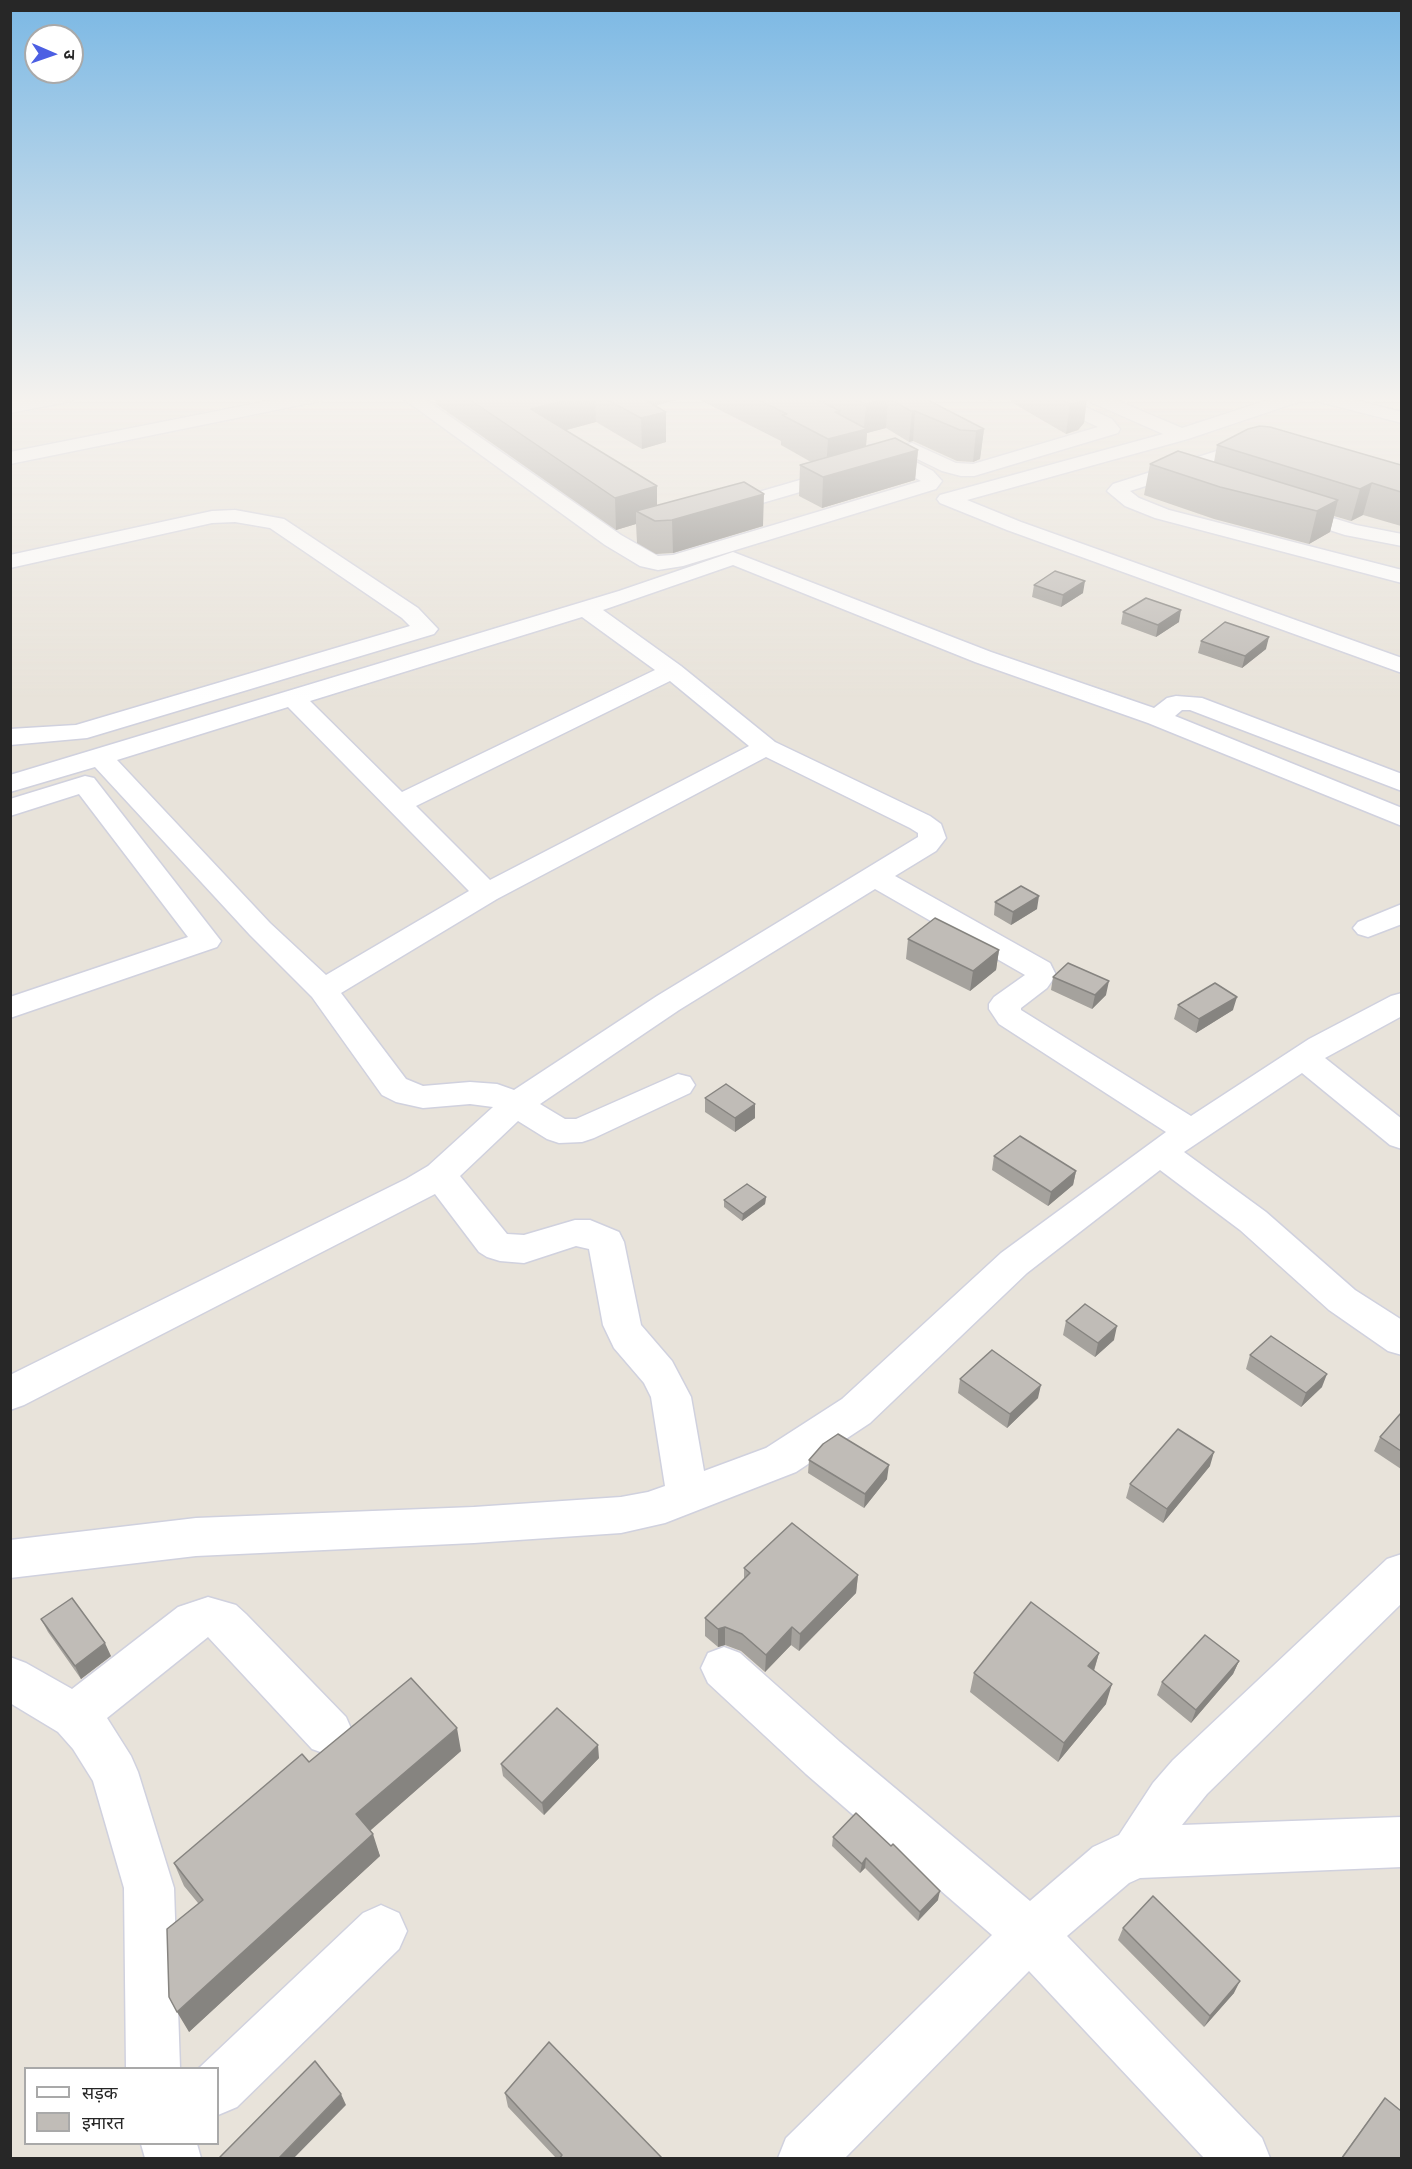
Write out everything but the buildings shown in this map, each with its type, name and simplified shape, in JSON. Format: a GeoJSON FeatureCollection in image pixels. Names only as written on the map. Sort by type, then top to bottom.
{"type":"FeatureCollection","features":[{"type":"Feature","properties":{"kind":"street"},"geometry":{"type":"LineString","coordinates":[[554,498],[613,540],[648,561],[666,563],[884,498]]}},
{"type":"Feature","properties":{"kind":"street"},"geometry":{"type":"LineString","coordinates":[[703,514],[758,498]]}},
{"type":"Feature","properties":{"kind":"street"},"geometry":{"type":"LineString","coordinates":[[10,784],[627,596],[733,558],[950,498]]}},
{"type":"Feature","properties":{"kind":"street"},"geometry":{"type":"LineString","coordinates":[[1127,498],[1162,514],[1401,577]]}},
{"type":"Feature","properties":{"kind":"street"},"geometry":{"type":"LineString","coordinates":[[947,499],[1014,526],[1401,666]]}},
{"type":"Feature","properties":{"kind":"street"},"geometry":{"type":"LineString","coordinates":[[1276,506],[1352,531],[1401,540]]}},
{"type":"Feature","properties":{"kind":"street"},"geometry":{"type":"LineString","coordinates":[[10,562],[212,517],[253,518],[277,523],[410,613],[449,650]]}},
{"type":"Feature","properties":{"kind":"street"},"geometry":{"type":"LineString","coordinates":[[1317,555],[1352,531]]}},
{"type":"Feature","properties":{"kind":"street"},"geometry":{"type":"LineString","coordinates":[[613,540],[635,533]]}},
{"type":"Feature","properties":{"kind":"street"},"geometry":{"type":"LineString","coordinates":[[733,558],[983,657],[1157,718],[1401,818]]}},
{"type":"Feature","properties":{"kind":"street"},"geometry":{"type":"LineString","coordinates":[[10,1394],[402,1197],[440,1175],[516,1104],[668,1003],[926,845],[932,838],[931,830],[920,822],[766,747],[672,671],[585,608]]}},
{"type":"Feature","properties":{"kind":"street"},"geometry":{"type":"LineString","coordinates":[[10,736],[78,733],[426,628]]}},
{"type":"Feature","properties":{"kind":"street"},"geometry":{"type":"LineString","coordinates":[[398,804],[672,671]]}},
{"type":"Feature","properties":{"kind":"street"},"geometry":{"type":"LineString","coordinates":[[292,697],[487,893]]}},
{"type":"Feature","properties":{"kind":"street"},"geometry":{"type":"LineString","coordinates":[[1157,718],[1176,703],[1193,703],[1401,783]]}},
{"type":"Feature","properties":{"kind":"street"},"geometry":{"type":"LineString","coordinates":[[323,990],[487,893],[766,747]]}},
{"type":"Feature","properties":{"kind":"street"},"geometry":{"type":"LineString","coordinates":[[99,756],[260,929],[323,990],[394,1087],[408,1094],[423,1097],[497,1095],[559,1131],[571,1131],[582,1130],[678,1085]]}},
{"type":"Feature","properties":{"kind":"street"},"geometry":{"type":"LineString","coordinates":[[10,808],[85,784],[206,941],[10,1008]]}},
{"type":"Feature","properties":{"kind":"street"},"geometry":{"type":"LineString","coordinates":[[874,876],[1039,970],[1041,975],[1036,981],[1005,1004],[1010,1017],[1175,1142],[1252,1221],[1327,1288],[1401,1340]]}},
{"type":"Feature","properties":{"kind":"street"},"geometry":{"type":"LineString","coordinates":[[1368,928],[1401,913]]}},
{"type":"Feature","properties":{"kind":"street"},"geometry":{"type":"LineString","coordinates":[[10,1559],[196,1537],[474,1526],[621,1515],[650,1510],[782,1460],[856,1411],[1014,1263],[1175,1142],[1303,1057],[1401,1003]]}},
{"type":"Feature","properties":{"kind":"street"},"geometry":{"type":"LineString","coordinates":[[1303,1057],[1401,1137]]}},
{"type":"Feature","properties":{"kind":"street"},"geometry":{"type":"LineString","coordinates":[[440,1175],[492,1242],[500,1247],[524,1249],[575,1233],[590,1233],[606,1242],[622,1325],[628,1337],[658,1372],[671,1397],[687,1496]]}},
{"type":"Feature","properties":{"kind":"street"},"geometry":{"type":"LineString","coordinates":[[1137,1853],[1170,1800],[1190,1777],[1339,1636],[1401,1573]]}},
{"type":"Feature","properties":{"kind":"street"},"geometry":{"type":"LineString","coordinates":[[74,1716],[194,1622],[208,1617],[220,1619],[230,1628],[328,1733]]}},
{"type":"Feature","properties":{"kind":"street"},"geometry":{"type":"LineString","coordinates":[[724,1668],[823,1758],[1030,1934],[1242,2158]]}},
{"type":"Feature","properties":{"kind":"street"},"geometry":{"type":"LineString","coordinates":[[10,1678],[74,1716],[90,1733],[114,1772],[149,1888],[153,2067]]}},
{"type":"Feature","properties":{"kind":"street"},"geometry":{"type":"LineString","coordinates":[[806,2158],[1030,1934],[1111,1865],[1137,1853],[1224,1847],[1401,1842]]}},
{"type":"Feature","properties":{"kind":"street"},"geometry":{"type":"LineString","coordinates":[[219,2087],[381,1930]]}}]}
